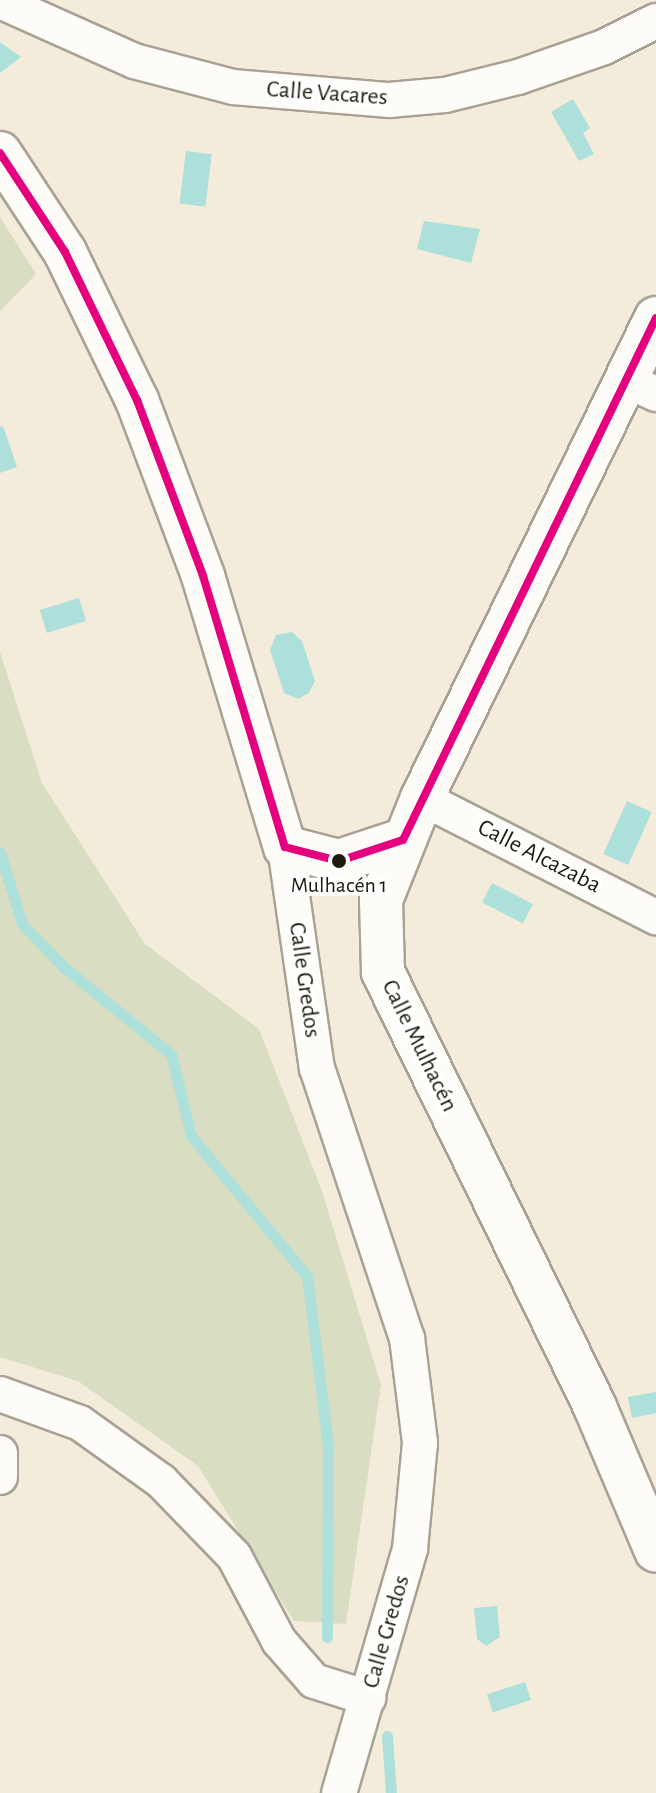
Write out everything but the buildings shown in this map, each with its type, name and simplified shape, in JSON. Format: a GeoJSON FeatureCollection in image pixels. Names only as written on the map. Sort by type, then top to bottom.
{"type":"FeatureCollection","features":[{"type":"Feature","properties":{"kind":"street","name":"Calle Vacares"},"geometry":{"type":"LineString","coordinates":[[0,1],[134,61],[219,83],[309,97],[389,100],[445,95],[518,77],[604,47],[656,21]]}},
{"type":"Feature","properties":{"kind":"street","name":"Calle Gredos"},"geometry":{"type":"LineString","coordinates":[[0,153],[65,252],[137,400],[203,576],[285,847],[317,1068],[407,1338],[420,1443],[410,1549],[339,1793]]}},
{"type":"Feature","properties":{"kind":"street","name":"Calle Mulhacén"},"geometry":{"type":"LineString","coordinates":[[656,318],[641,387],[422,798],[381,900],[383,972],[595,1407],[656,1548]]}},
{"type":"Feature","properties":{"kind":"street","name":"Calle Alcazaba"},"geometry":{"type":"LineString","coordinates":[[422,798],[656,917]]}},
{"type":"Feature","properties":{"kind":"street"},"geometry":{"type":"LineString","coordinates":[[285,847],[339,861],[403,840]]}},
{"type":"Feature","properties":{"kind":"street"},"geometry":{"type":"LineString","coordinates":[[0,1394],[80,1423],[161,1481],[234,1556],[279,1641],[314,1681],[368,1698]]}},
{"type":"Feature","properties":{"kind":"street"},"geometry":{"type":"LineString","coordinates":[[0,1453],[0,1477]]}},
{"type":"Feature","properties":{"kind":"green space"},"geometry":{"type":"Polygon","coordinates":[[[0,217],[36,274],[0,311],[0,217]]]}},
{"type":"Feature","properties":{"kind":"green space"},"geometry":{"type":"Polygon","coordinates":[[[0,652],[42,783],[145,944],[259,1029],[322,1191],[381,1385],[346,1624],[294,1621],[198,1466],[78,1381],[0,1357],[0,652]]]}},
{"type":"Feature","properties":{"kind":"water"},"geometry":{"type":"Polygon","coordinates":[[[0,42],[21,57],[0,73],[0,42]]]}},
{"type":"Feature","properties":{"kind":"water"},"geometry":{"type":"Polygon","coordinates":[[[573,99],[590,128],[583,133],[594,154],[579,161],[551,112],[573,99]]]}},
{"type":"Feature","properties":{"kind":"water"},"geometry":{"type":"Polygon","coordinates":[[[186,151],[212,154],[205,207],[180,204],[186,151]]]}},
{"type":"Feature","properties":{"kind":"water"},"geometry":{"type":"Polygon","coordinates":[[[424,221],[480,229],[471,263],[417,249],[424,221]]]}},
{"type":"Feature","properties":{"kind":"water"},"geometry":{"type":"Polygon","coordinates":[[[3,426],[17,467],[0,473],[0,427],[3,426]]]}},
{"type":"Feature","properties":{"kind":"water"},"geometry":{"type":"Polygon","coordinates":[[[79,598],[86,621],[47,633],[40,610],[79,598]]]}},
{"type":"Feature","properties":{"kind":"water"},"geometry":{"type":"Polygon","coordinates":[[[292,632],[302,641],[315,681],[309,693],[298,699],[284,693],[270,650],[276,635],[292,632]]]}},
{"type":"Feature","properties":{"kind":"water"},"geometry":{"type":"Polygon","coordinates":[[[627,801],[652,812],[628,865],[603,854],[627,801]]]}},
{"type":"Feature","properties":{"kind":"water"},"geometry":{"type":"Polygon","coordinates":[[[492,883],[533,904],[523,923],[482,903],[492,883]]]}},
{"type":"Feature","properties":{"kind":"water"},"geometry":{"type":"Polygon","coordinates":[[[656,1392],[656,1413],[632,1418],[628,1397],[656,1392]]]}},
{"type":"Feature","properties":{"kind":"water"},"geometry":{"type":"Polygon","coordinates":[[[497,1606],[500,1637],[486,1646],[477,1639],[474,1608],[497,1606]]]}},
{"type":"Feature","properties":{"kind":"water"},"geometry":{"type":"Polygon","coordinates":[[[525,1682],[531,1700],[493,1712],[487,1694],[525,1682]]]}},
{"type":"Feature","properties":{"kind":"waterway"},"geometry":{"type":"LineString","coordinates":[[0,852],[22,924],[65,968],[171,1054],[191,1136],[307,1276],[328,1448],[327,1637]]}},
{"type":"Feature","properties":{"kind":"waterway"},"geometry":{"type":"LineString","coordinates":[[387,1736],[391,1793]]}},
{"type":"Feature","properties":{"kind":"transit line"},"geometry":{"type":"LineString","coordinates":[[0,153],[65,252],[137,400],[203,576],[285,847],[339,861],[403,840],[656,318]]}},
{"type":"Feature","properties":{"kind":"place","name":"Mulhacén 1"},"geometry":{"type":"Point","coordinates":[339,861]}}]}
